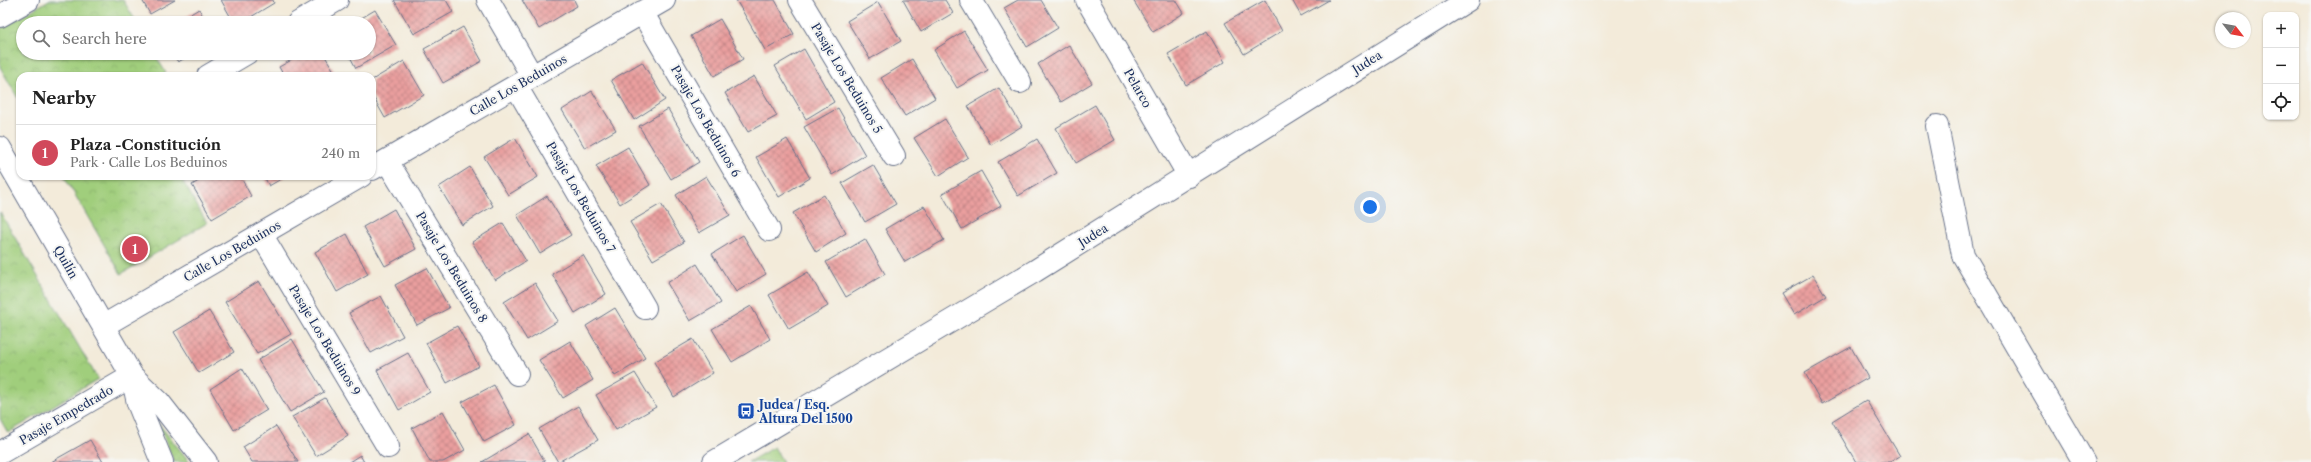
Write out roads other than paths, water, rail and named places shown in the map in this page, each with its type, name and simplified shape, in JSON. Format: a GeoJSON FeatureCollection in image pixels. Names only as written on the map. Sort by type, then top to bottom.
{"type":"FeatureCollection","features":[{"type":"Feature","properties":{"kind":"street"},"geometry":{"type":"LineString","coordinates":[[0,16],[28,0]]}},
{"type":"Feature","properties":{"kind":"street"},"geometry":{"type":"LineString","coordinates":[[310,16],[337,0]]}},
{"type":"Feature","properties":{"kind":"street","name":"Pasaje Los Beduinos 7"},"geometry":{"type":"LineString","coordinates":[[488,0],[524,81],[645,308]]}},
{"type":"Feature","properties":{"kind":"street","name":"Calle Los Beduinos"},"geometry":{"type":"LineString","coordinates":[[379,165],[664,0]]}},
{"type":"Feature","properties":{"kind":"street","name":"Pasaje Los Beduinos 5"},"geometry":{"type":"LineString","coordinates":[[800,0],[894,156]]}},
{"type":"Feature","properties":{"kind":"street"},"geometry":{"type":"LineString","coordinates":[[971,0],[1020,82]]}},
{"type":"Feature","properties":{"kind":"street","name":"Pelarco"},"geometry":{"type":"LineString","coordinates":[[1087,0],[1189,176]]}},
{"type":"Feature","properties":{"kind":"street","name":"Judea"},"geometry":{"type":"LineString","coordinates":[[714,462],[940,328],[1189,176],[1468,0]]}},
{"type":"Feature","properties":{"kind":"street","name":"Pasaje Los Beduinos 6"},"geometry":{"type":"LineString","coordinates":[[642,12],[769,230]]}},
{"type":"Feature","properties":{"kind":"street"},"geometry":{"type":"LineString","coordinates":[[215,72],[235,60]]}},
{"type":"Feature","properties":{"kind":"street"},"geometry":{"type":"LineString","coordinates":[[1937,126],[1963,255],[2084,462]]}},
{"type":"Feature","properties":{"kind":"street","name":"Quilín"},"geometry":{"type":"LineString","coordinates":[[0,148],[16,176]]}},
{"type":"Feature","properties":{"kind":"street","name":"Pasaje Los Beduinos 8"},"geometry":{"type":"LineString","coordinates":[[379,165],[517,374]]}},
{"type":"Feature","properties":{"kind":"street","name":"Quilín"},"geometry":{"type":"LineString","coordinates":[[19,180],[132,376],[159,402],[206,462]]}},
{"type":"Feature","properties":{"kind":"street","name":"Calle Los Beduinos"},"geometry":{"type":"LineString","coordinates":[[103,326],[354,180]]}},
{"type":"Feature","properties":{"kind":"street","name":"Pasaje Los Beduinos 9"},"geometry":{"type":"LineString","coordinates":[[261,234],[388,447]]}},
{"type":"Feature","properties":{"kind":"street","name":"Quilín"},"geometry":{"type":"LineString","coordinates":[[132,376],[138,403],[162,462]]}},
{"type":"Feature","properties":{"kind":"street","name":"Pasaje Empedrado"},"geometry":{"type":"LineString","coordinates":[[2,448],[132,376]]}},
{"type":"Feature","properties":{"kind":"place","name":"Plaza -Constitución"},"geometry":{"type":"Point","coordinates":[135,249]}},
{"type":"Feature","properties":{"kind":"place","name":"Judea / Esq. Altura Del 1500"},"geometry":{"type":"Point","coordinates":[746,411]}}]}
